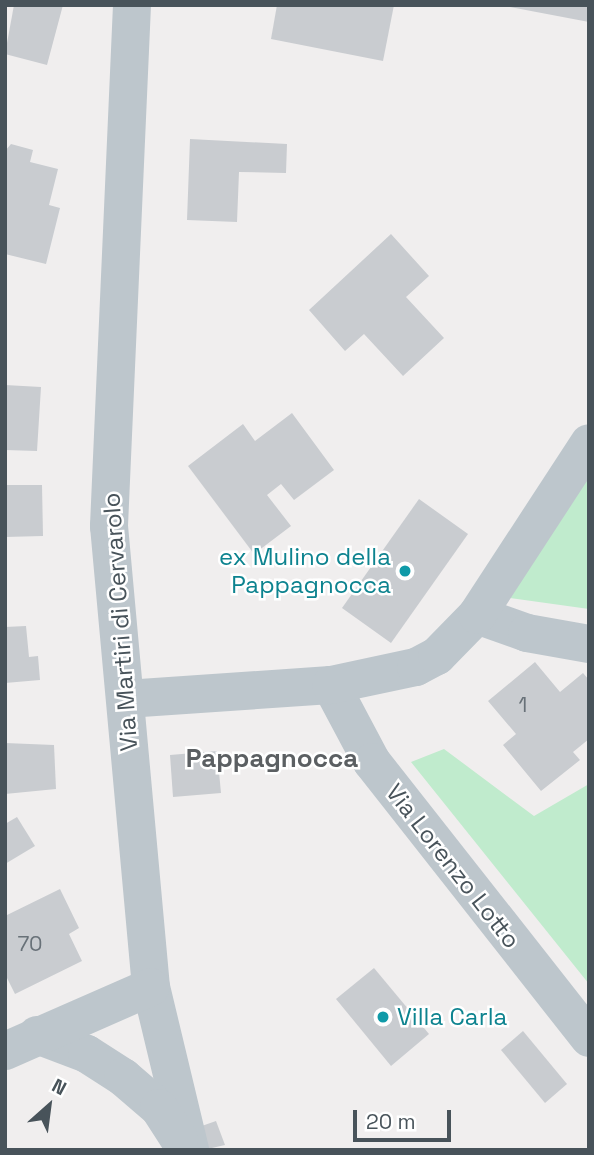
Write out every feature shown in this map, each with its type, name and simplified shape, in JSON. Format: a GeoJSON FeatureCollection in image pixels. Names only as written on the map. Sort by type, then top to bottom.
{"type":"FeatureCollection","features":[{"type":"Feature","properties":{"kind":"street","name":"Via Martiri di Cervarolo"},"geometry":{"type":"LineString","coordinates":[[132,5],[109,526],[151,987],[188,1150]]}},
{"type":"Feature","properties":{"kind":"street"},"geometry":{"type":"LineString","coordinates":[[126,699],[331,685],[416,667],[456,641],[477,615],[589,443]]}},
{"type":"Feature","properties":{"kind":"street"},"geometry":{"type":"LineString","coordinates":[[477,615],[527,633],[589,643]]}},
{"type":"Feature","properties":{"kind":"street","name":"Via Lorenzo Lotto"},"geometry":{"type":"LineString","coordinates":[[331,685],[372,762],[589,1038]]}},
{"type":"Feature","properties":{"kind":"street"},"geometry":{"type":"LineString","coordinates":[[21,1043],[151,987]]}},
{"type":"Feature","properties":{"kind":"street"},"geometry":{"type":"LineString","coordinates":[[21,1043],[88,1054],[123,1077],[159,1108],[188,1150]]}},
{"type":"Feature","properties":{"kind":"green space"},"geometry":{"type":"Polygon","coordinates":[[[589,473],[589,609],[510,598],[589,473]]]}},
{"type":"Feature","properties":{"kind":"green space"},"geometry":{"type":"Polygon","coordinates":[[[444,749],[534,816],[589,784],[589,984],[411,762],[444,749]]]}},
{"type":"Feature","properties":{"kind":"building"},"geometry":{"type":"Polygon","coordinates":[[[14,5],[63,5],[47,65],[5,54],[14,5]]]}},
{"type":"Feature","properties":{"kind":"building"},"geometry":{"type":"Polygon","coordinates":[[[277,5],[394,5],[383,61],[271,39],[277,5]]]}},
{"type":"Feature","properties":{"kind":"building"},"geometry":{"type":"Polygon","coordinates":[[[510,5],[589,5],[589,22],[510,7],[510,5]]]}},
{"type":"Feature","properties":{"kind":"building"},"geometry":{"type":"Polygon","coordinates":[[[190,139],[287,144],[286,173],[239,172],[237,222],[187,220],[190,139]]]}},
{"type":"Feature","properties":{"kind":"building"},"geometry":{"type":"Polygon","coordinates":[[[11,144],[33,150],[30,162],[58,169],[49,205],[60,208],[46,264],[5,254],[5,151],[11,144]]]}},
{"type":"Feature","properties":{"kind":"building"},"geometry":{"type":"Polygon","coordinates":[[[391,234],[429,276],[406,297],[444,338],[403,376],[364,334],[345,351],[309,310],[391,234]]]}},
{"type":"Feature","properties":{"kind":"building"},"geometry":{"type":"Polygon","coordinates":[[[5,385],[41,387],[37,451],[5,450],[5,385]]]}},
{"type":"Feature","properties":{"kind":"building"},"geometry":{"type":"Polygon","coordinates":[[[292,413],[334,470],[294,500],[281,484],[267,495],[291,526],[254,554],[188,466],[243,424],[255,441],[292,413]]]}},
{"type":"Feature","properties":{"kind":"building"},"geometry":{"type":"Polygon","coordinates":[[[5,485],[42,485],[43,536],[5,537],[5,485]]]}},
{"type":"Feature","properties":{"kind":"building","name":"ex Mulino della Pappagnocca"},"geometry":{"type":"Polygon","coordinates":[[[419,499],[468,534],[391,643],[342,608],[419,499]]]}},
{"type":"Feature","properties":{"kind":"building"},"geometry":{"type":"Polygon","coordinates":[[[26,626],[29,657],[38,656],[40,680],[5,683],[5,627],[26,626]]]}},
{"type":"Feature","properties":{"kind":"building"},"geometry":{"type":"Polygon","coordinates":[[[535,662],[560,692],[583,673],[589,680],[589,739],[573,752],[580,760],[541,791],[503,745],[516,734],[488,701],[535,662]]]}},
{"type":"Feature","properties":{"kind":"building"},"geometry":{"type":"Polygon","coordinates":[[[5,743],[54,745],[56,789],[5,794],[5,743]]]}},
{"type":"Feature","properties":{"kind":"building"},"geometry":{"type":"Polygon","coordinates":[[[217,751],[221,793],[173,797],[170,755],[217,751]]]}},
{"type":"Feature","properties":{"kind":"building"},"geometry":{"type":"Polygon","coordinates":[[[17,817],[35,846],[5,864],[5,824],[17,817]]]}},
{"type":"Feature","properties":{"kind":"building"},"geometry":{"type":"Polygon","coordinates":[[[60,889],[79,928],[69,934],[82,961],[15,994],[5,974],[5,916],[60,889]]]}},
{"type":"Feature","properties":{"kind":"building","name":"Villa Carla"},"geometry":{"type":"Polygon","coordinates":[[[374,968],[429,1034],[391,1066],[336,999],[374,968]]]}},
{"type":"Feature","properties":{"kind":"building"},"geometry":{"type":"Polygon","coordinates":[[[523,1031],[567,1084],[545,1103],[501,1050],[523,1031]]]}},
{"type":"Feature","properties":{"kind":"building"},"geometry":{"type":"Polygon","coordinates":[[[216,1121],[225,1145],[203,1150],[196,1128],[216,1121]]]}},
{"type":"Feature","properties":{"kind":"place","name":"ex Mulino della Pappagnocca"},"geometry":{"type":"Point","coordinates":[405,571]}},
{"type":"Feature","properties":{"kind":"place","name":"Villa Carla"},"geometry":{"type":"Point","coordinates":[383,1017]}},
{"type":"Feature","properties":{"kind":"district","name":"Pappagnocca"},"geometry":{"type":"Point","coordinates":[272,759]}}]}
